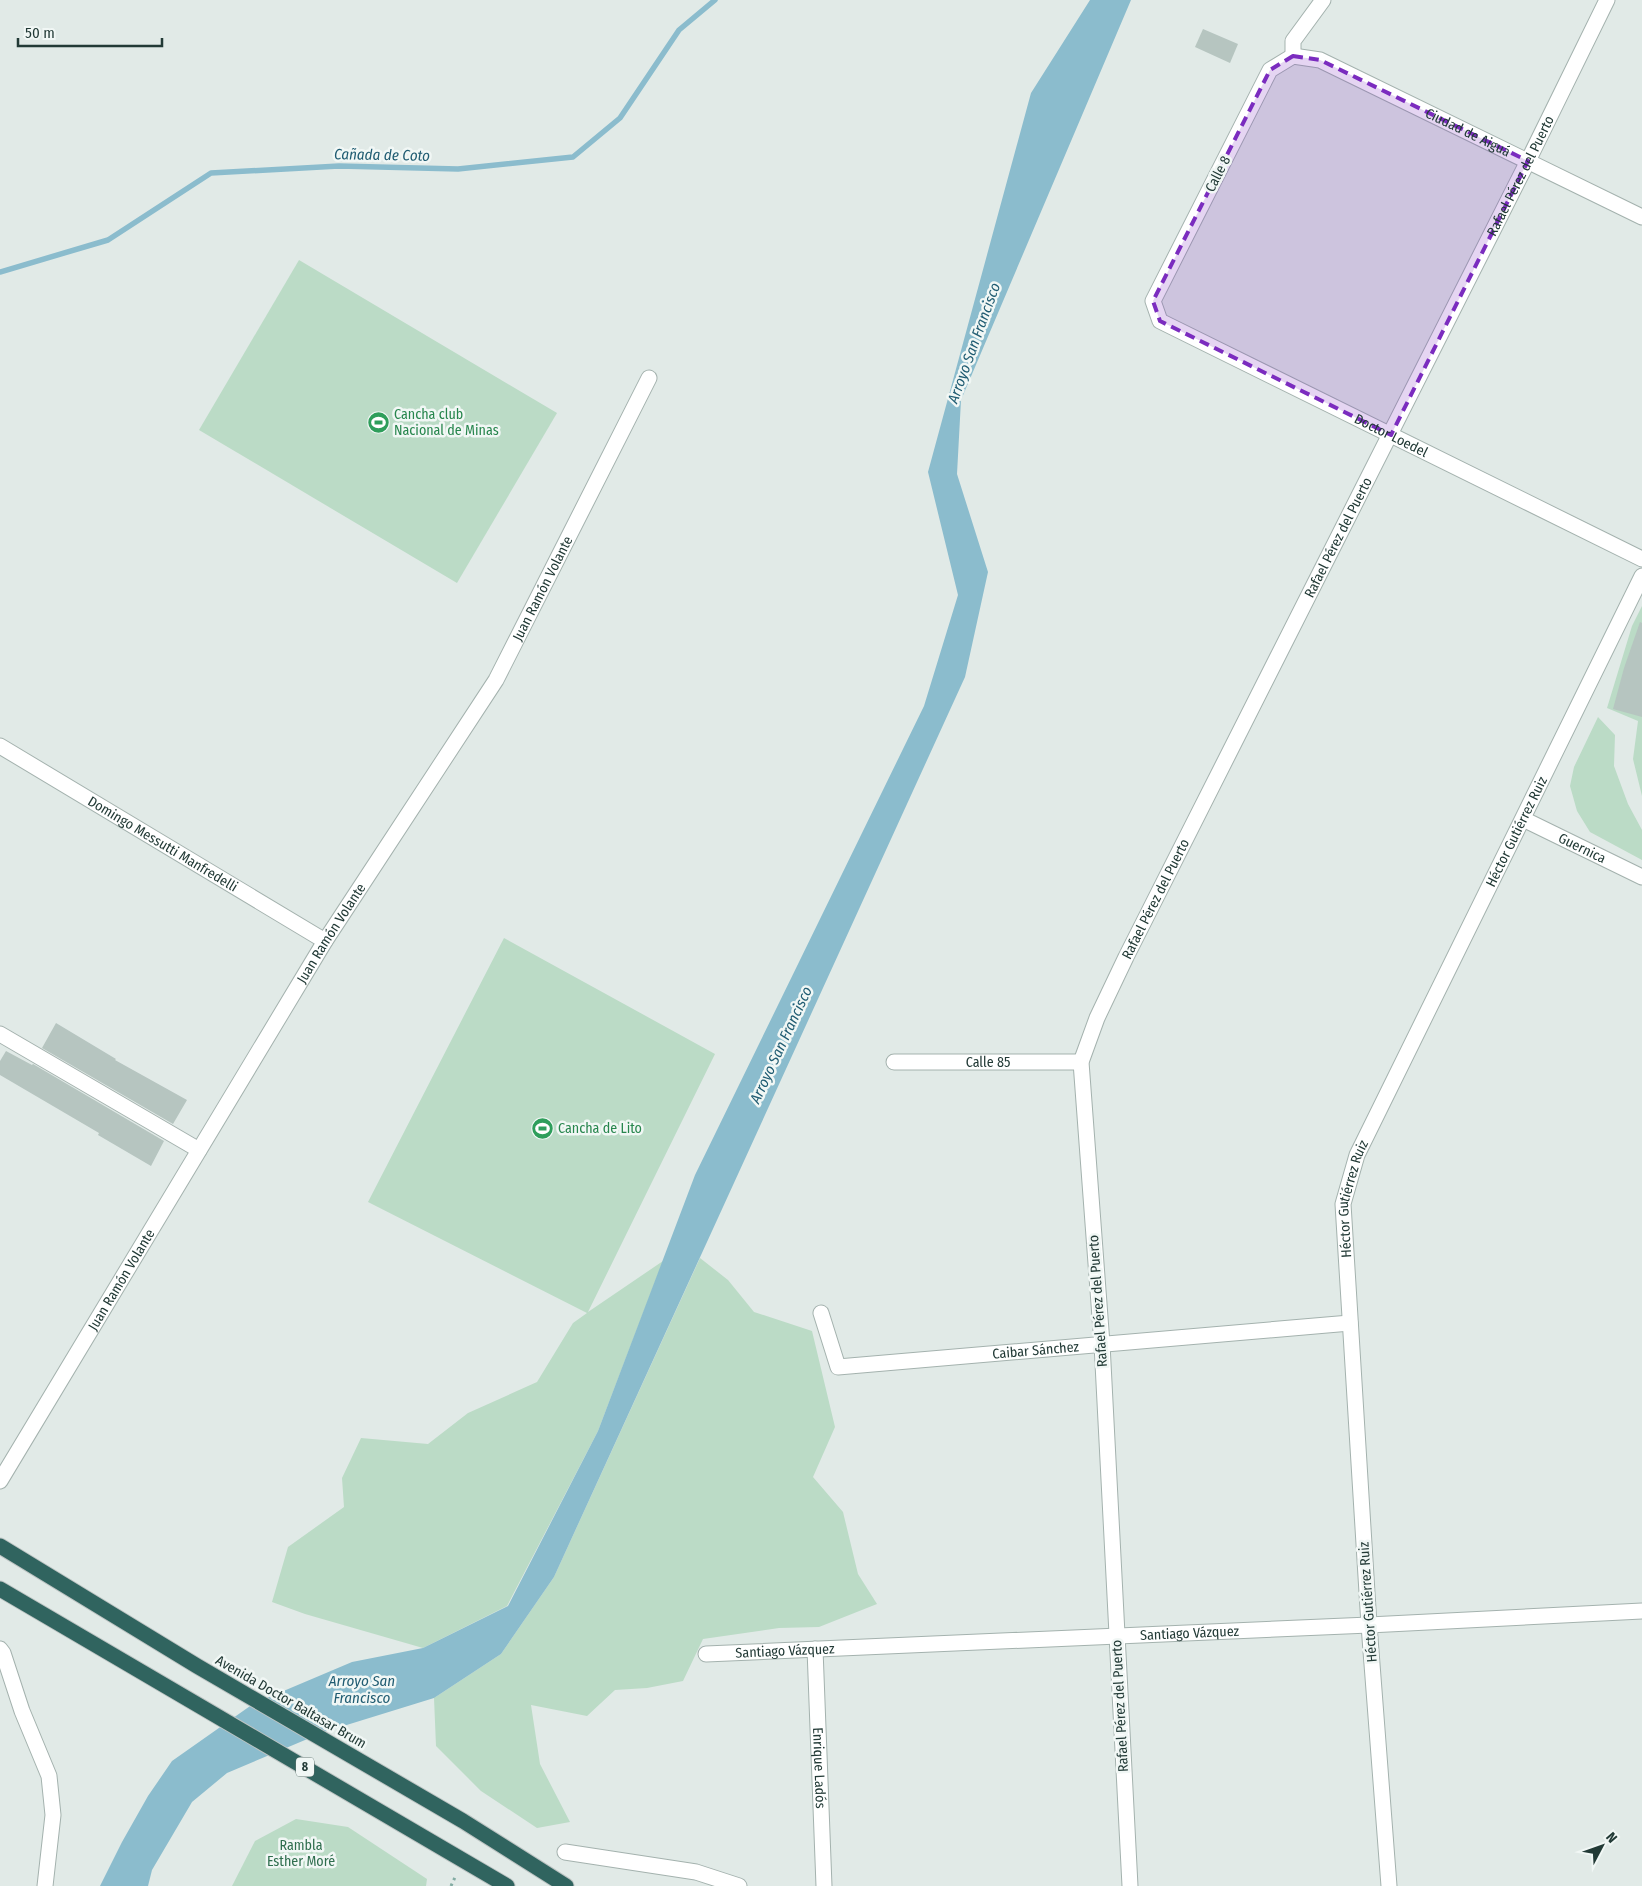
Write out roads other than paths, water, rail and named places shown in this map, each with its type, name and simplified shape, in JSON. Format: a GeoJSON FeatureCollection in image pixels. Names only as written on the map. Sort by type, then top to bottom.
{"type":"FeatureCollection","features":[{"type":"Feature","properties":{"kind":"highway","name":"Avenida Doctor Baltasar Brum"},"geometry":{"type":"LineString","coordinates":[[0,1546],[197,1666],[462,1821],[566,1886]]}},
{"type":"Feature","properties":{"kind":"highway","name":"8"},"geometry":{"type":"LineString","coordinates":[[0,1589],[508,1886]]}},
{"type":"Feature","properties":{"kind":"street"},"geometry":{"type":"LineString","coordinates":[[1293,56],[1293,41],[1323,0]]}},
{"type":"Feature","properties":{"kind":"street","name":"Rafael Pérez del Puerto"},"geometry":{"type":"LineString","coordinates":[[1130,1886],[1102,1344],[1081,1062],[1097,1018],[1126,957],[1391,434],[1607,0]]}},
{"type":"Feature","properties":{"kind":"street","name":"Ciudad de Aiguá"},"geometry":{"type":"LineString","coordinates":[[1293,56],[1320,60],[1642,217]]}},
{"type":"Feature","properties":{"kind":"street","name":"Calle 8"},"geometry":{"type":"LineString","coordinates":[[1153,301],[1270,70],[1293,56]]}},
{"type":"Feature","properties":{"kind":"street","name":"Doctor Loedel"},"geometry":{"type":"LineString","coordinates":[[1153,301],[1160,321],[1642,559]]}},
{"type":"Feature","properties":{"kind":"street","name":"Juan Ramón Volante"},"geometry":{"type":"LineString","coordinates":[[0,1481],[325,941],[496,680],[649,378]]}},
{"type":"Feature","properties":{"kind":"street","name":"Héctor Gutiérrez Ruiz"},"geometry":{"type":"LineString","coordinates":[[1389,1886],[1369,1625],[1343,1204],[1357,1155],[1642,576]]}},
{"type":"Feature","properties":{"kind":"street","name":"Domingo Messutti Manfredelli"},"geometry":{"type":"LineString","coordinates":[[0,746],[325,941]]}},
{"type":"Feature","properties":{"kind":"street","name":"Guernica"},"geometry":{"type":"LineString","coordinates":[[1523,819],[1642,876]]}},
{"type":"Feature","properties":{"kind":"street"},"geometry":{"type":"LineString","coordinates":[[0,1034],[199,1150]]}},
{"type":"Feature","properties":{"kind":"street","name":"Calle 85"},"geometry":{"type":"LineString","coordinates":[[894,1062],[1081,1062]]}},
{"type":"Feature","properties":{"kind":"street","name":"Caibar Sánchez"},"geometry":{"type":"LineString","coordinates":[[821,1313],[838,1367],[1350,1323]]}},
{"type":"Feature","properties":{"kind":"street","name":"Santiago Vázquez"},"geometry":{"type":"LineString","coordinates":[[706,1654],[1642,1611]]}},
{"type":"Feature","properties":{"kind":"street"},"geometry":{"type":"LineString","coordinates":[[0,1649],[22,1711],[49,1776],[53,1815],[45,1886]]}},
{"type":"Feature","properties":{"kind":"street","name":"Enrique Ladós"},"geometry":{"type":"LineString","coordinates":[[815,1649],[824,1886]]}},
{"type":"Feature","properties":{"kind":"street"},"geometry":{"type":"LineString","coordinates":[[565,1852],[696,1872],[739,1886]]}},
{"type":"Feature","properties":{"kind":"water","name":"Arroyo San Francisco"},"geometry":{"type":"Polygon","coordinates":[[[1090,0],[1131,0],[961,400],[957,474],[988,572],[965,677],[554,1577],[501,1654],[434,1698],[324,1732],[227,1773],[192,1802],[152,1870],[148,1886],[100,1886],[148,1796],[172,1761],[253,1704],[352,1662],[423,1648],[508,1606],[598,1431],[695,1175],[924,706],[958,595],[928,472],[1031,93],[1090,0]]]}},
{"type":"Feature","properties":{"kind":"waterway","name":"Cañada de Coto"},"geometry":{"type":"LineString","coordinates":[[0,272],[108,240],[211,173],[339,166],[458,169],[573,157],[620,118],[679,30],[715,0]]}},
{"type":"Feature","properties":{"kind":"place","name":"Cancha club Nacional de Minas"},"geometry":{"type":"Point","coordinates":[378,422]}},
{"type":"Feature","properties":{"kind":"place","name":"Cancha de Lito"},"geometry":{"type":"Point","coordinates":[542,1128]}},
{"type":"Feature","properties":{"kind":"park label","name":"Rambla Esther Moré"},"geometry":{"type":"Point","coordinates":[301,1854]}}]}
